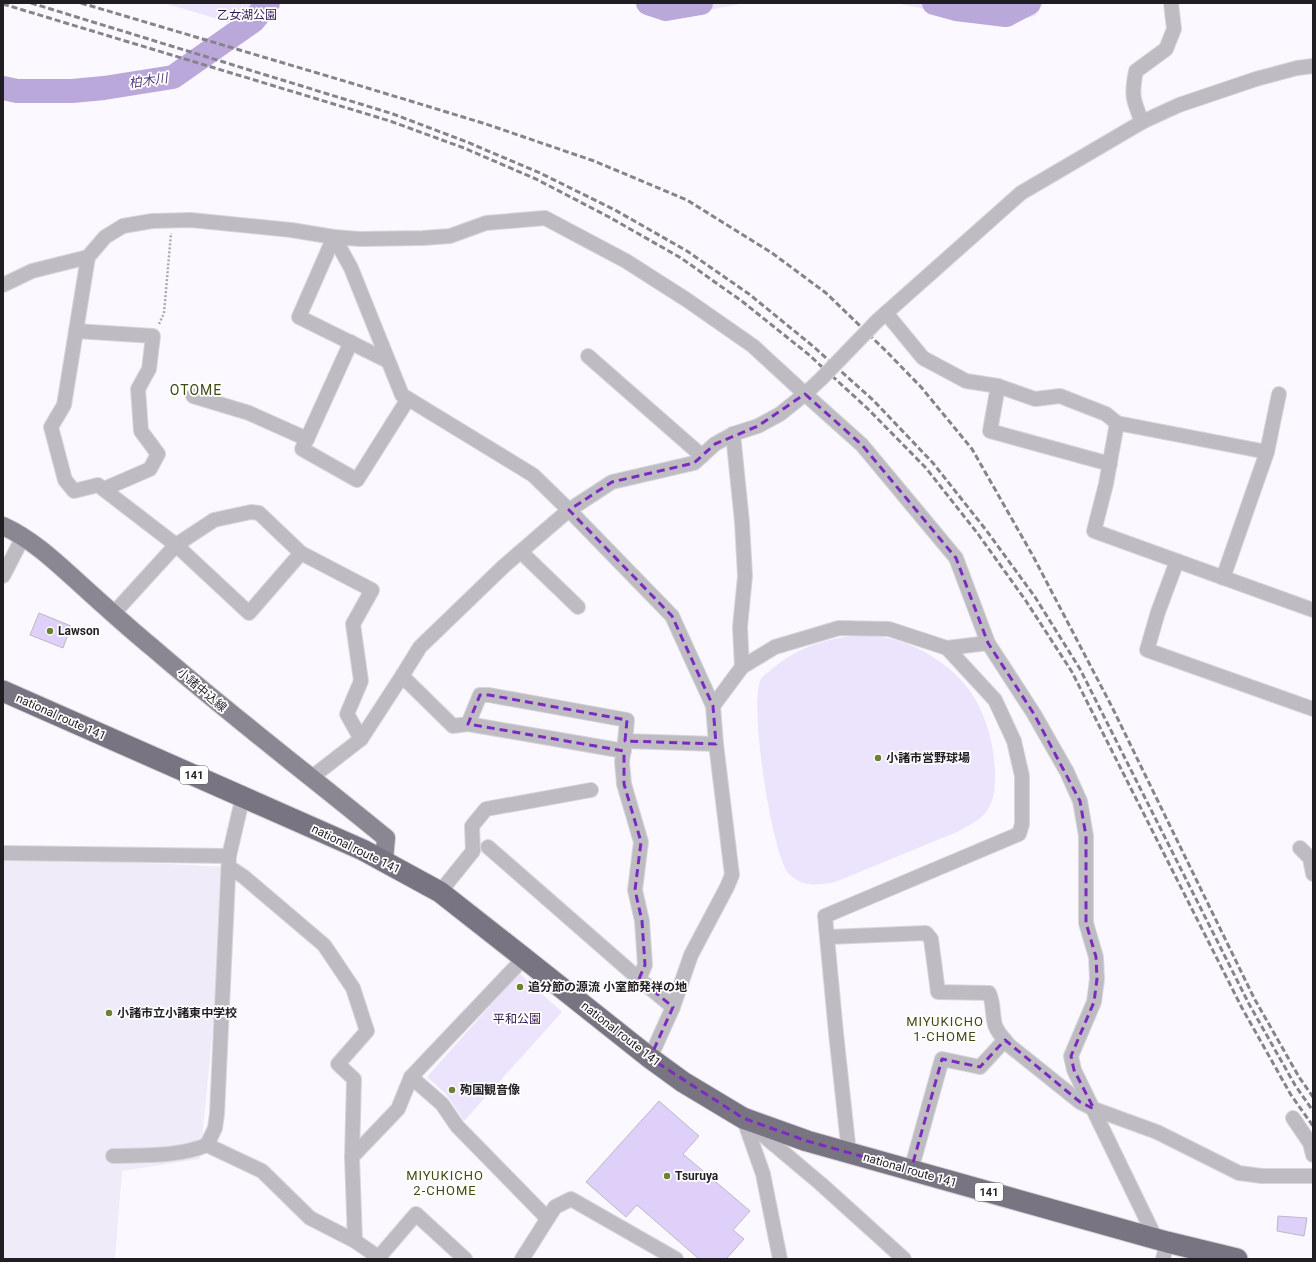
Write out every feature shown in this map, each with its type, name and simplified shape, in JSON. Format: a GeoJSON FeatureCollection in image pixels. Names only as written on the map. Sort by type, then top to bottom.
{"type":"FeatureCollection","features":[{"type":"Feature","properties":{"kind":"highway","name":"national route 141"},"geometry":{"type":"LineString","coordinates":[[3,692],[356,846],[440,892],[650,1058],[683,1082],[743,1118],[807,1141],[911,1170],[1162,1247],[1237,1259]]}},
{"type":"Feature","properties":{"kind":"main road","name":"小諸中込線"},"geometry":{"type":"LineString","coordinates":[[3,526],[23,537],[50,556],[113,614],[196,686],[312,777],[386,838],[384,860]]}},
{"type":"Feature","properties":{"kind":"street"},"geometry":{"type":"LineString","coordinates":[[1142,122],[1135,104],[1132,89],[1136,71],[1166,49],[1174,29],[1171,3]]}},
{"type":"Feature","properties":{"kind":"street"},"geometry":{"type":"LineString","coordinates":[[312,777],[360,739],[420,648],[521,552],[569,510],[612,482],[694,463],[715,444],[734,434],[758,426],[780,414],[822,378],[882,317],[1021,193],[1142,122],[1179,105],[1256,79],[1297,68],[1313,66]]}},
{"type":"Feature","properties":{"kind":"street"},"geometry":{"type":"LineString","coordinates":[[301,553],[249,613],[176,546],[104,489],[98,485],[74,491],[65,480],[51,427],[64,405],[88,257],[105,237],[123,226],[152,220],[191,220],[290,230],[334,237],[360,239],[423,238],[450,236],[486,223],[545,218],[626,261],[687,300],[753,346],[862,445],[956,558],[988,642],[1034,714],[1067,772],[1080,801],[1086,836],[1086,924],[1096,957],[1097,978],[1094,1002],[1071,1056],[1074,1070],[1162,1247]]}},
{"type":"Feature","properties":{"kind":"street"},"geometry":{"type":"LineString","coordinates":[[334,237],[299,317],[388,361]]}},
{"type":"Feature","properties":{"kind":"street"},"geometry":{"type":"LineString","coordinates":[[334,237],[351,268],[402,395],[533,475],[569,510],[672,616],[713,706],[716,744],[732,875],[691,955],[673,1007],[650,1058]]}},
{"type":"Feature","properties":{"kind":"street"},"geometry":{"type":"LineString","coordinates":[[3,285],[32,271],[88,257]]}},
{"type":"Feature","properties":{"kind":"street"},"geometry":{"type":"LineString","coordinates":[[882,317],[923,358],[966,381],[998,386],[1035,400],[1060,396],[1106,414],[1117,422],[1267,452]]}},
{"type":"Feature","properties":{"kind":"street"},"geometry":{"type":"LineString","coordinates":[[76,331],[153,336],[149,369],[138,389],[141,431],[158,454],[150,469],[104,489]]}},
{"type":"Feature","properties":{"kind":"street"},"geometry":{"type":"LineString","coordinates":[[351,342],[302,449],[357,480],[408,399]]}},
{"type":"Feature","properties":{"kind":"street"},"geometry":{"type":"LineString","coordinates":[[588,356],[702,456]]}},
{"type":"Feature","properties":{"kind":"street"},"geometry":{"type":"LineString","coordinates":[[998,386],[990,431],[1110,464]]}},
{"type":"Feature","properties":{"kind":"street"},"geometry":{"type":"LineString","coordinates":[[1223,578],[1267,452],[1279,394]]}},
{"type":"Feature","properties":{"kind":"street"},"geometry":{"type":"LineString","coordinates":[[193,396],[249,413],[307,439]]}},
{"type":"Feature","properties":{"kind":"street"},"geometry":{"type":"LineString","coordinates":[[1117,422],[1106,484],[1094,531],[1223,578],[1312,606]]}},
{"type":"Feature","properties":{"kind":"street"},"geometry":{"type":"LineString","coordinates":[[734,434],[745,576],[740,627],[742,667]]}},
{"type":"Feature","properties":{"kind":"street"},"geometry":{"type":"LineString","coordinates":[[113,614],[176,546],[214,520],[252,512],[259,513],[301,553],[372,590],[353,624],[361,681],[347,714],[360,739]]}},
{"type":"Feature","properties":{"kind":"street"},"geometry":{"type":"LineString","coordinates":[[3,576],[23,537]]}},
{"type":"Feature","properties":{"kind":"street"},"geometry":{"type":"LineString","coordinates":[[521,552],[578,607]]}},
{"type":"Feature","properties":{"kind":"street"},"geometry":{"type":"LineString","coordinates":[[1177,562],[1158,612],[1147,650],[1313,709]]}},
{"type":"Feature","properties":{"kind":"street"},"geometry":{"type":"LineString","coordinates":[[713,706],[742,667],[775,647],[839,628],[889,629],[947,648],[988,642]]}},
{"type":"Feature","properties":{"kind":"street"},"geometry":{"type":"LineString","coordinates":[[849,1152],[825,916],[1019,834],[1022,824],[1022,776],[1014,741],[995,700],[947,648]]}},
{"type":"Feature","properties":{"kind":"street"},"geometry":{"type":"LineString","coordinates":[[402,676],[453,726],[468,724],[625,746],[716,744]]}},
{"type":"Feature","properties":{"kind":"street"},"geometry":{"type":"LineString","coordinates":[[468,724],[480,694],[627,720],[622,762],[624,784],[642,842],[635,890],[642,921],[645,965],[640,979]]}},
{"type":"Feature","properties":{"kind":"street"},"geometry":{"type":"LineString","coordinates":[[440,892],[473,851],[472,826],[486,809],[591,790]]}},
{"type":"Feature","properties":{"kind":"street"},"geometry":{"type":"LineString","coordinates":[[112,1156],[175,1154],[196,1150],[207,1145],[215,1128],[217,1114],[229,862],[243,796]]}},
{"type":"Feature","properties":{"kind":"street"},"geometry":{"type":"LineString","coordinates":[[488,847],[673,1007]]}},
{"type":"Feature","properties":{"kind":"street"},"geometry":{"type":"LineString","coordinates":[[1300,848],[1310,858],[1313,874]]}},
{"type":"Feature","properties":{"kind":"street"},"geometry":{"type":"LineString","coordinates":[[3,853],[229,862],[244,877],[324,945],[353,988],[367,1031],[338,1064],[354,1079],[352,1157],[355,1241]]}},
{"type":"Feature","properties":{"kind":"street"},"geometry":{"type":"LineString","coordinates":[[828,937],[926,932],[931,939],[938,992],[989,993],[992,1001],[996,1026],[1002,1038],[1080,1102],[1094,1109],[1157,1132],[1239,1173],[1262,1176],[1313,1176]]}},
{"type":"Feature","properties":{"kind":"street"},"geometry":{"type":"LineString","coordinates":[[352,1157],[398,1109],[411,1077],[524,958]]}},
{"type":"Feature","properties":{"kind":"street"},"geometry":{"type":"LineString","coordinates":[[911,1170],[942,1059],[980,1067],[1005,1040]]}},
{"type":"Feature","properties":{"kind":"street"},"geometry":{"type":"LineString","coordinates":[[411,1077],[442,1104],[457,1126],[547,1218]]}},
{"type":"Feature","properties":{"kind":"street"},"geometry":{"type":"LineString","coordinates":[[743,1118],[764,1174],[780,1259]]}},
{"type":"Feature","properties":{"kind":"street"},"geometry":{"type":"LineString","coordinates":[[743,1118],[821,1184],[904,1259]]}},
{"type":"Feature","properties":{"kind":"street"},"geometry":{"type":"LineString","coordinates":[[1294,1118],[1310,1143],[1313,1155]]}},
{"type":"Feature","properties":{"kind":"street"},"geometry":{"type":"LineString","coordinates":[[207,1145],[262,1171],[310,1218],[355,1241],[372,1256],[416,1214],[466,1259]]}},
{"type":"Feature","properties":{"kind":"street"},"geometry":{"type":"LineString","coordinates":[[522,1259],[555,1207],[571,1199],[676,1259]]}},
{"type":"Feature","properties":{"kind":"path"},"geometry":{"type":"LineString","coordinates":[[153,336],[164,313],[172,220]]}},
{"type":"Feature","properties":{"kind":"highlighted area"},"geometry":{"type":"Polygon","coordinates":[[[805,394],[862,445],[956,558],[988,643],[1034,714],[1080,801],[1086,836],[1086,923],[1096,957],[1097,979],[1094,1002],[1071,1056],[1074,1070],[1094,1109],[1080,1102],[1005,1040],[980,1067],[942,1059],[911,1170],[807,1141],[743,1118],[650,1058],[673,1007],[639,979],[645,965],[642,921],[635,890],[641,842],[624,784],[624,751],[468,724],[480,695],[489,695],[627,720],[625,741],[716,744],[713,706],[672,616],[569,510],[612,482],[694,463],[715,444],[758,426],[805,394]]]}},
{"type":"Feature","properties":{"kind":"shaded area","name":"小諸市立小諸東中学校"},"geometry":{"type":"Polygon","coordinates":[[[3,856],[229,867],[200,1159],[122,1171],[115,1259],[3,1259],[3,856]]]}},
{"type":"Feature","properties":{"kind":"green space","name":"乙女湖公園"},"geometry":{"type":"Polygon","coordinates":[[[167,3],[273,3],[252,29],[167,3]]]}},
{"type":"Feature","properties":{"kind":"green space"},"geometry":{"type":"Polygon","coordinates":[[[637,3],[745,3],[674,17],[643,13],[637,3]]]}},
{"type":"Feature","properties":{"kind":"green space"},"geometry":{"type":"Polygon","coordinates":[[[895,3],[1044,3],[1035,16],[1001,24],[895,3]]]}},
{"type":"Feature","properties":{"kind":"green space","name":"小諸市営野球場"},"geometry":{"type":"Polygon","coordinates":[[[852,636],[874,636],[906,643],[932,656],[955,674],[964,684],[979,707],[989,732],[995,773],[992,802],[984,815],[957,832],[835,882],[811,884],[800,882],[789,874],[782,862],[769,810],[760,745],[758,693],[761,679],[790,656],[809,646],[852,636]]]}},
{"type":"Feature","properties":{"kind":"green space","name":"平和公園"},"geometry":{"type":"Polygon","coordinates":[[[519,973],[562,1012],[464,1121],[446,1094],[427,1077],[519,973]]]}},
{"type":"Feature","properties":{"kind":"building"},"geometry":{"type":"Polygon","coordinates":[[[39,613],[71,626],[63,648],[30,635],[39,613]]]}},
{"type":"Feature","properties":{"kind":"building"},"geometry":{"type":"Polygon","coordinates":[[[659,1101],[699,1136],[683,1154],[750,1211],[733,1230],[744,1239],[726,1259],[699,1259],[637,1205],[626,1217],[586,1182],[659,1101]]]}},
{"type":"Feature","properties":{"kind":"building"},"geometry":{"type":"Polygon","coordinates":[[[1278,1216],[1307,1218],[1304,1236],[1277,1231],[1278,1216]]]}},
{"type":"Feature","properties":{"kind":"waterway","name":"柏木川"},"geometry":{"type":"LineString","coordinates":[[3,88],[17,91],[72,91],[104,88],[173,77],[253,21],[268,3]]}},
{"type":"Feature","properties":{"kind":"waterway"},"geometry":{"type":"LineString","coordinates":[[648,3],[666,9],[701,3]]}},
{"type":"Feature","properties":{"kind":"waterway"},"geometry":{"type":"LineString","coordinates":[[934,3],[956,9],[1006,15],[1029,3]]}},
{"type":"Feature","properties":{"kind":"railway"},"geometry":{"type":"LineString","coordinates":[[31,3],[393,114],[467,142],[540,173],[615,210],[687,251],[749,294],[814,347],[873,400],[933,463],[986,530],[1035,597],[1080,669],[1249,1004],[1295,1085],[1313,1111]]}},
{"type":"Feature","properties":{"kind":"railway"},"geometry":{"type":"LineString","coordinates":[[81,3],[486,124],[594,161],[687,200],[772,253],[826,293],[921,387],[972,449],[1033,556],[1112,707],[1254,998],[1299,1077],[1313,1097]]}},
{"type":"Feature","properties":{"kind":"railway"},"geometry":{"type":"LineString","coordinates":[[3,4],[390,121],[464,148],[536,179],[609,217],[681,258],[743,302],[808,354],[867,408],[926,468],[978,534],[1026,601],[1072,672],[1242,1008],[1291,1095],[1313,1126]]}},
{"type":"Feature","properties":{"kind":"place","name":"Lawson"},"geometry":{"type":"Point","coordinates":[50,631]}},
{"type":"Feature","properties":{"kind":"place","name":"小諸市営野球場"},"geometry":{"type":"Point","coordinates":[878,758]}},
{"type":"Feature","properties":{"kind":"place","name":"追分節の源流 小室節発祥の地"},"geometry":{"type":"Point","coordinates":[520,987]}},
{"type":"Feature","properties":{"kind":"place","name":"小諸市立小諸東中学校"},"geometry":{"type":"Point","coordinates":[109,1013]}},
{"type":"Feature","properties":{"kind":"place","name":"殉国観音像"},"geometry":{"type":"Point","coordinates":[452,1090]}},
{"type":"Feature","properties":{"kind":"place","name":"Tsuruya"},"geometry":{"type":"Point","coordinates":[667,1176]}},
{"type":"Feature","properties":{"kind":"district","name":"OTOME"},"geometry":{"type":"Point","coordinates":[196,390]}},
{"type":"Feature","properties":{"kind":"district","name":"MIYUKICHO 1-CHOME"},"geometry":{"type":"Point","coordinates":[945,1028]}},
{"type":"Feature","properties":{"kind":"district","name":"MIYUKICHO 2-CHOME"},"geometry":{"type":"Point","coordinates":[445,1182]}}]}
